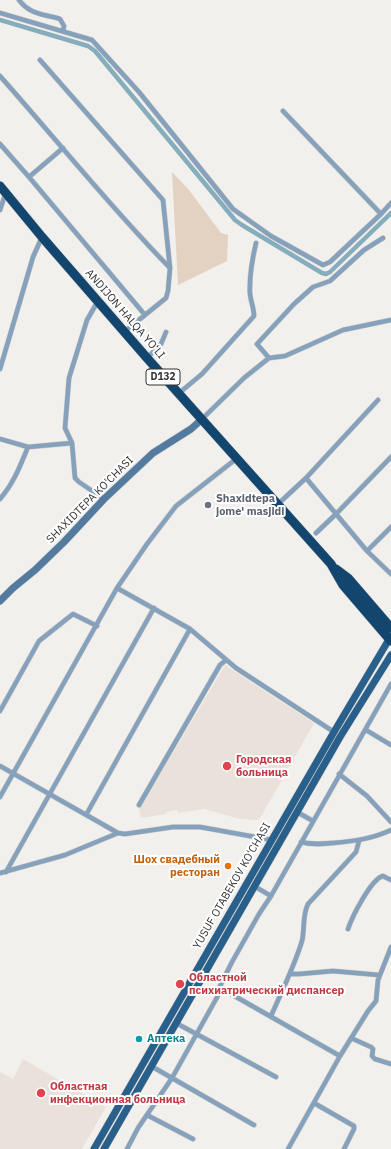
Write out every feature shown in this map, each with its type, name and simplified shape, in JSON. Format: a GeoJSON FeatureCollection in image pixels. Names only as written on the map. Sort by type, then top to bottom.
{"type":"FeatureCollection","features":[{"type":"Feature","properties":{"kind":"highway","name":"ANDIJON HALQA YO‘LI"},"geometry":{"type":"LineString","coordinates":[[3,189],[42,237],[178,394],[330,564],[344,585],[390,638]]}},
{"type":"Feature","properties":{"kind":"highway","name":"ANDIJON HALQA YO‘LI"},"geometry":{"type":"LineString","coordinates":[[330,564],[348,578],[391,628]]}},
{"type":"Feature","properties":{"kind":"main road","name":"YUSUF OTABEKOV KO'CHASI"},"geometry":{"type":"LineString","coordinates":[[94,1149],[334,732],[390,638]]}},
{"type":"Feature","properties":{"kind":"main road","name":"YUSUF OTABEKOV KO'CHASI"},"geometry":{"type":"LineString","coordinates":[[104,1149],[340,737],[391,655]]}},
{"type":"Feature","properties":{"kind":"main road"},"geometry":{"type":"LineString","coordinates":[[117,1108],[124,1113]]}},
{"type":"Feature","properties":{"kind":"street"},"geometry":{"type":"LineString","coordinates":[[19,0],[24,7],[34,12],[60,19],[64,26],[63,31]]}},
{"type":"Feature","properties":{"kind":"street"},"geometry":{"type":"LineString","coordinates":[[0,13],[92,40],[138,92],[232,209],[271,236],[323,265],[330,262],[391,203]]}},
{"type":"Feature","properties":{"kind":"street"},"geometry":{"type":"LineString","coordinates":[[40,60],[163,200],[170,268],[166,298],[124,332]]}},
{"type":"Feature","properties":{"kind":"street"},"geometry":{"type":"LineString","coordinates":[[0,76],[100,193],[170,268]]}},
{"type":"Feature","properties":{"kind":"street"},"geometry":{"type":"LineString","coordinates":[[282,111],[381,214]]}},
{"type":"Feature","properties":{"kind":"street"},"geometry":{"type":"LineString","coordinates":[[0,144],[145,315]]}},
{"type":"Feature","properties":{"kind":"street"},"geometry":{"type":"LineString","coordinates":[[29,177],[63,148]]}},
{"type":"Feature","properties":{"kind":"street"},"geometry":{"type":"LineString","coordinates":[[0,210],[3,189]]}},
{"type":"Feature","properties":{"kind":"street"},"geometry":{"type":"LineString","coordinates":[[0,369],[33,257],[42,237]]}},
{"type":"Feature","properties":{"kind":"street"},"geometry":{"type":"LineString","coordinates":[[269,358],[257,344],[294,304],[313,287],[330,281],[364,250],[383,238]]}},
{"type":"Feature","properties":{"kind":"street"},"geometry":{"type":"LineString","coordinates":[[178,394],[202,374],[254,316],[250,295],[250,268],[256,243]]}},
{"type":"Feature","properties":{"kind":"street"},"geometry":{"type":"LineString","coordinates":[[98,301],[87,320],[69,378],[65,428],[72,443],[75,478],[78,482],[104,499]]}},
{"type":"Feature","properties":{"kind":"street"},"geometry":{"type":"LineString","coordinates":[[201,420],[244,378],[269,358],[285,356],[343,330],[391,320]]}},
{"type":"Feature","properties":{"kind":"street"},"geometry":{"type":"LineString","coordinates":[[147,358],[161,344],[166,332]]}},
{"type":"Feature","properties":{"kind":"street"},"geometry":{"type":"LineString","coordinates":[[278,505],[306,478],[378,400]]}},
{"type":"Feature","properties":{"kind":"street","name":"SHAXIDTEPA KO'CHASI"},"geometry":{"type":"LineString","coordinates":[[0,602],[13,588],[35,570],[104,499],[153,453],[191,429],[201,420]]}},
{"type":"Feature","properties":{"kind":"street"},"geometry":{"type":"LineString","coordinates":[[0,439],[28,447],[72,443]]}},
{"type":"Feature","properties":{"kind":"street"},"geometry":{"type":"LineString","coordinates":[[0,499],[18,473],[28,447]]}},
{"type":"Feature","properties":{"kind":"street"},"geometry":{"type":"LineString","coordinates":[[316,533],[391,457]]}},
{"type":"Feature","properties":{"kind":"street"},"geometry":{"type":"LineString","coordinates":[[0,797],[117,588],[147,544],[176,506],[236,459]]}},
{"type":"Feature","properties":{"kind":"street"},"geometry":{"type":"LineString","coordinates":[[306,478],[367,551],[391,574]]}},
{"type":"Feature","properties":{"kind":"street"},"geometry":{"type":"LineString","coordinates":[[367,551],[391,527]]}},
{"type":"Feature","properties":{"kind":"street"},"geometry":{"type":"LineString","coordinates":[[117,588],[190,629],[236,668],[334,732]]}},
{"type":"Feature","properties":{"kind":"street"},"geometry":{"type":"LineString","coordinates":[[6,872],[154,608]]}},
{"type":"Feature","properties":{"kind":"street"},"geometry":{"type":"LineString","coordinates":[[0,711],[39,641],[73,614],[97,626]]}},
{"type":"Feature","properties":{"kind":"street"},"geometry":{"type":"LineString","coordinates":[[86,815],[190,629]]}},
{"type":"Feature","properties":{"kind":"street"},"geometry":{"type":"LineString","coordinates":[[139,805],[220,665],[226,660]]}},
{"type":"Feature","properties":{"kind":"street"},"geometry":{"type":"LineString","coordinates":[[340,1056],[224,990],[220,986],[258,914],[271,896],[391,684]]}},
{"type":"Feature","properties":{"kind":"street"},"geometry":{"type":"LineString","coordinates":[[366,730],[391,745]]}},
{"type":"Feature","properties":{"kind":"street"},"geometry":{"type":"LineString","coordinates":[[0,766],[118,833],[125,834],[173,827],[200,828],[272,840]]}},
{"type":"Feature","properties":{"kind":"street"},"geometry":{"type":"LineString","coordinates":[[339,774],[367,796],[391,822]]}},
{"type":"Feature","properties":{"kind":"street"},"geometry":{"type":"LineString","coordinates":[[297,812],[313,821]]}},
{"type":"Feature","properties":{"kind":"street"},"geometry":{"type":"LineString","coordinates":[[301,842],[310,844],[359,841],[391,830]]}},
{"type":"Feature","properties":{"kind":"street"},"geometry":{"type":"LineString","coordinates":[[0,873],[65,855],[118,833]]}},
{"type":"Feature","properties":{"kind":"street"},"geometry":{"type":"LineString","coordinates":[[271,1016],[290,974],[302,939],[305,910],[308,904],[356,852],[359,841]]}},
{"type":"Feature","properties":{"kind":"street"},"geometry":{"type":"LineString","coordinates":[[348,929],[361,900],[379,878],[383,876],[391,880]]}},
{"type":"Feature","properties":{"kind":"street"},"geometry":{"type":"LineString","coordinates":[[254,886],[271,896]]}},
{"type":"Feature","properties":{"kind":"street"},"geometry":{"type":"LineString","coordinates":[[288,1149],[340,1056],[372,1004],[376,1001],[379,976],[391,947]]}},
{"type":"Feature","properties":{"kind":"street"},"geometry":{"type":"LineString","coordinates":[[290,974],[338,971],[379,976]]}},
{"type":"Feature","properties":{"kind":"street"},"geometry":{"type":"LineString","coordinates":[[127,1149],[147,1115],[172,1078],[220,992],[224,990]]}},
{"type":"Feature","properties":{"kind":"street"},"geometry":{"type":"LineString","coordinates":[[176,1023],[276,1077]]}},
{"type":"Feature","properties":{"kind":"street"},"geometry":{"type":"LineString","coordinates":[[351,1038],[371,1047],[373,1049],[372,1056],[375,1059],[391,1064]]}},
{"type":"Feature","properties":{"kind":"street"},"geometry":{"type":"LineString","coordinates":[[152,1066],[254,1124]]}},
{"type":"Feature","properties":{"kind":"street"},"geometry":{"type":"LineString","coordinates":[[314,1103],[354,1126],[344,1149]]}},
{"type":"Feature","properties":{"kind":"street"},"geometry":{"type":"LineString","coordinates":[[147,1115],[193,1140]]}},
{"type":"Feature","properties":{"kind":"shaded area"},"geometry":{"type":"Polygon","coordinates":[[[172,172],[189,190],[221,233],[228,235],[227,261],[178,285],[172,172]]]}},
{"type":"Feature","properties":{"kind":"shaded area","name":"Городская больница"},"geometry":{"type":"Polygon","coordinates":[[[225,665],[314,723],[259,820],[240,819],[204,809],[178,813],[177,810],[166,812],[166,814],[141,818],[139,810],[225,665]]]}},
{"type":"Feature","properties":{"kind":"shaded area","name":"Областная инфекционная больница"},"geometry":{"type":"Polygon","coordinates":[[[23,1059],[106,1107],[82,1149],[0,1149],[0,1072],[13,1079],[23,1059]]]}},
{"type":"Feature","properties":{"kind":"waterway"},"geometry":{"type":"LineString","coordinates":[[0,20],[88,46],[95,51],[235,220],[322,273],[326,274],[330,272],[391,213]]}},
{"type":"Feature","properties":{"kind":"place","name":"Shaxidtepa jome' masjidi"},"geometry":{"type":"Point","coordinates":[208,505]}},
{"type":"Feature","properties":{"kind":"place","name":"Городская больница"},"geometry":{"type":"Point","coordinates":[227,766]}},
{"type":"Feature","properties":{"kind":"place","name":"Шох свадебный ресторан"},"geometry":{"type":"Point","coordinates":[228,866]}},
{"type":"Feature","properties":{"kind":"place","name":"Областной психиатрический диспансер"},"geometry":{"type":"Point","coordinates":[180,984]}},
{"type":"Feature","properties":{"kind":"place","name":"Аптека"},"geometry":{"type":"Point","coordinates":[139,1039]}},
{"type":"Feature","properties":{"kind":"place","name":"Областная инфекционная больница"},"geometry":{"type":"Point","coordinates":[41,1093]}}]}
